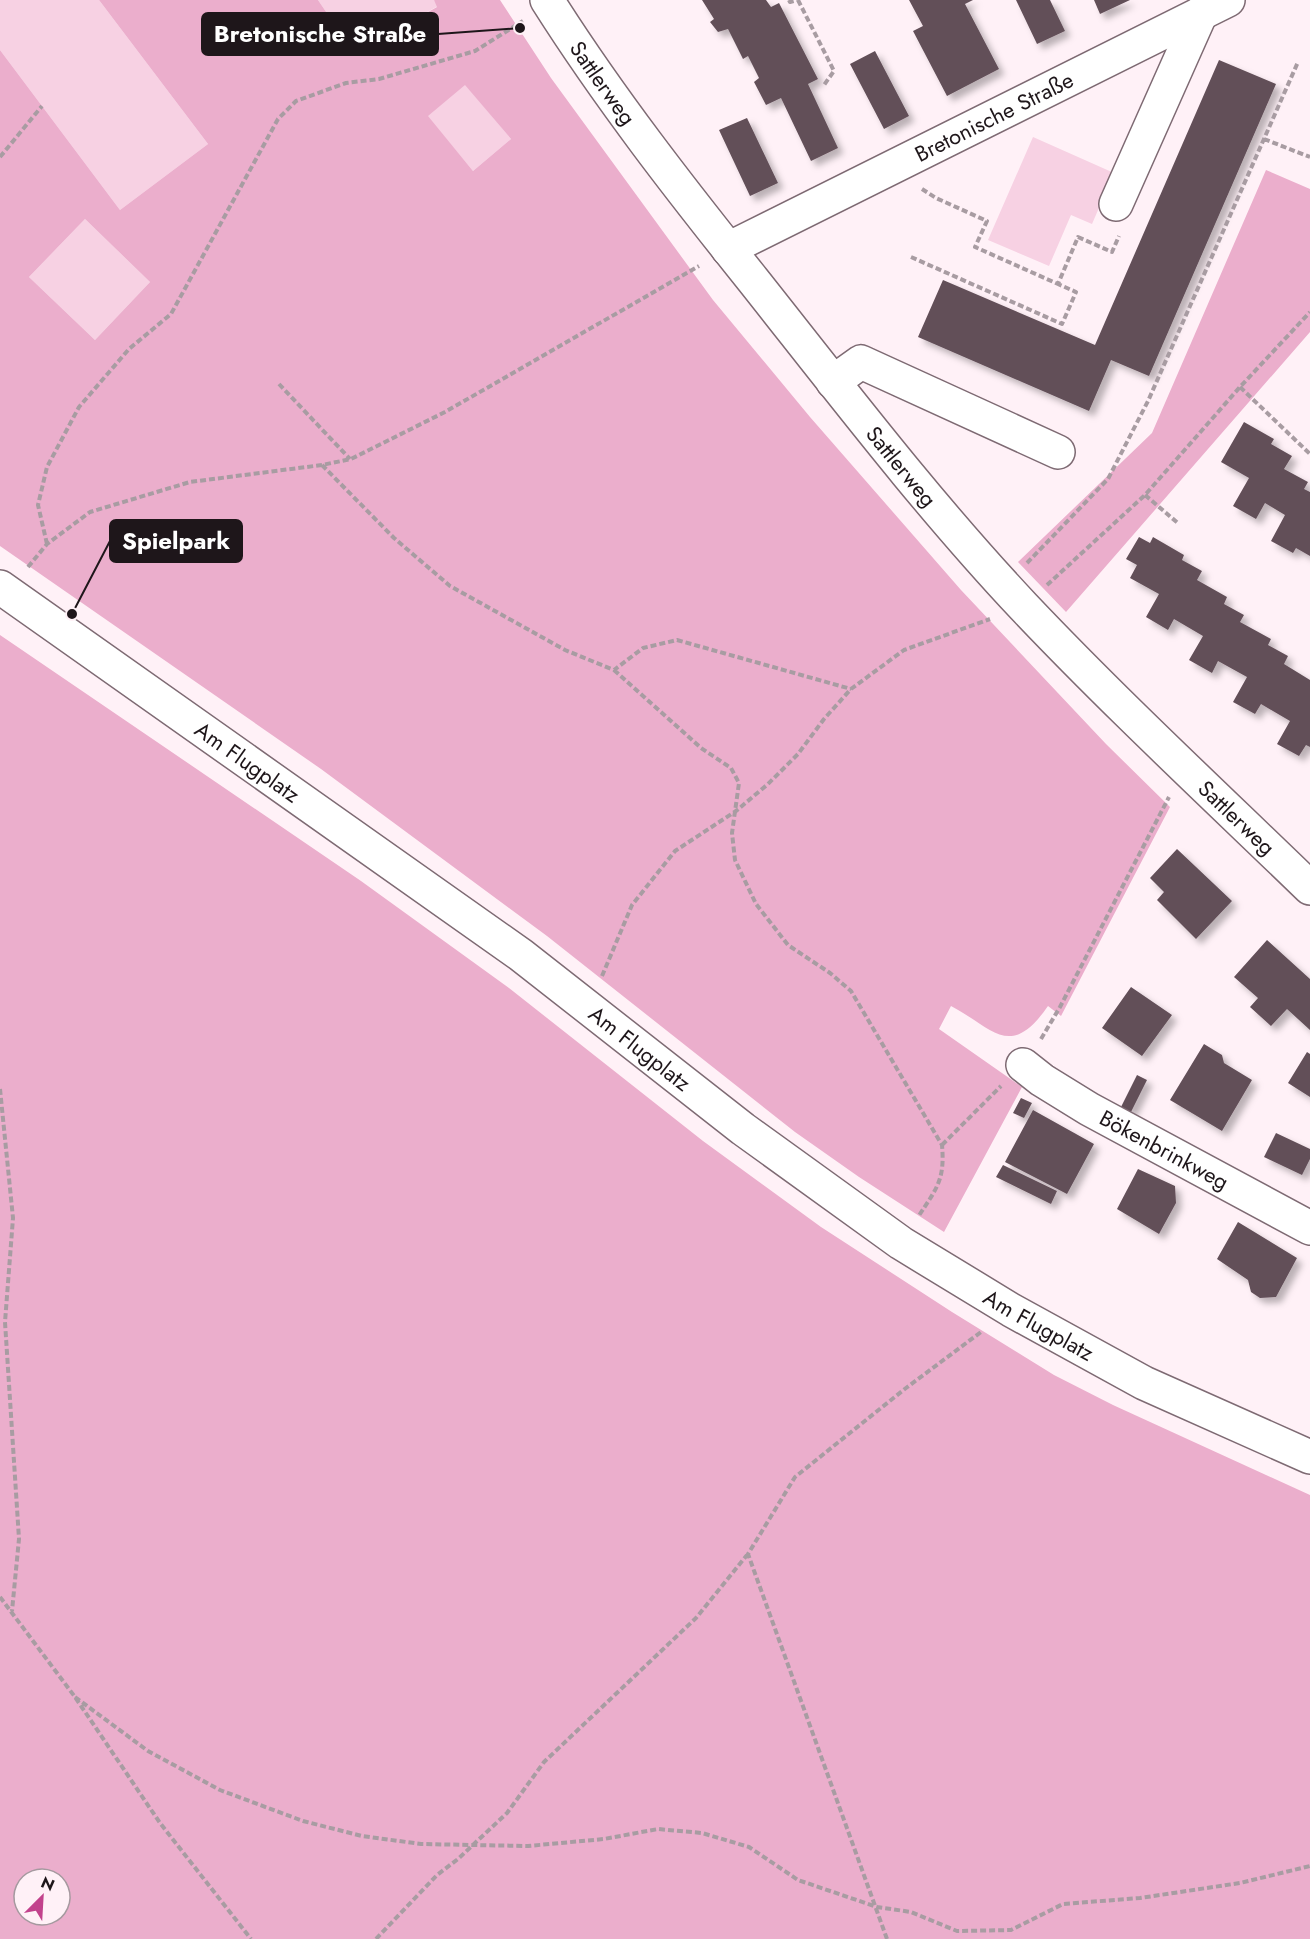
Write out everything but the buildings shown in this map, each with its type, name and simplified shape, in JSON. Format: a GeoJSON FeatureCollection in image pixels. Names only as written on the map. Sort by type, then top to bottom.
{"type":"FeatureCollection","features":[{"type":"Feature","properties":{"kind":"street","name":"Sattlerweg"},"geometry":{"type":"LineString","coordinates":[[548,2],[636,128],[728,249],[919,489],[1015,596],[1184,767],[1310,888]]}},
{"type":"Feature","properties":{"kind":"street","name":"Bretonische Straße"},"geometry":{"type":"LineString","coordinates":[[728,249],[1214,7]]}},
{"type":"Feature","properties":{"kind":"street"},"geometry":{"type":"LineString","coordinates":[[1119,218],[1214,7]]}},
{"type":"Feature","properties":{"kind":"street"},"geometry":{"type":"LineString","coordinates":[[833,382],[861,362],[1058,452]]}},
{"type":"Feature","properties":{"kind":"street","name":"Am Flugplatz"},"geometry":{"type":"LineString","coordinates":[[3,589],[521,955],[743,1129],[901,1243],[1011,1310],[1144,1383],[1310,1457]]}},
{"type":"Feature","properties":{"kind":"street","name":"Bökenbrinkweg"},"geometry":{"type":"LineString","coordinates":[[1023,1065],[1042,1080],[1089,1109],[1310,1228]]}},
{"type":"Feature","properties":{"kind":"path"},"geometry":{"type":"LineString","coordinates":[[789,0],[790,2],[797,0],[834,71],[824,85]]}},
{"type":"Feature","properties":{"kind":"path"},"geometry":{"type":"LineString","coordinates":[[47,544],[38,505],[47,467],[79,407],[129,349],[171,314],[278,119],[296,101],[346,83],[379,79],[475,51],[548,2]]}},
{"type":"Feature","properties":{"kind":"path"},"geometry":{"type":"LineString","coordinates":[[1015,596],[1108,479],[1148,401],[1298,62]]}},
{"type":"Feature","properties":{"kind":"path"},"geometry":{"type":"LineString","coordinates":[[0,157],[42,106]]}},
{"type":"Feature","properties":{"kind":"path"},"geometry":{"type":"LineString","coordinates":[[1264,139],[1310,158]]}},
{"type":"Feature","properties":{"kind":"path"},"geometry":{"type":"LineString","coordinates":[[903,161],[921,189],[987,220],[975,247],[1076,292],[1062,324],[911,257]]}},
{"type":"Feature","properties":{"kind":"path"},"geometry":{"type":"LineString","coordinates":[[1058,284],[1078,237],[1112,252],[1119,218]]}},
{"type":"Feature","properties":{"kind":"path"},"geometry":{"type":"LineString","coordinates":[[3,589],[47,544],[90,512],[190,482],[322,465],[351,459],[445,411],[728,249]]}},
{"type":"Feature","properties":{"kind":"path"},"geometry":{"type":"LineString","coordinates":[[589,1007],[632,905],[675,851],[736,811],[768,784],[798,754],[824,719],[851,689],[904,650],[1015,596],[1145,495],[1310,312]]}},
{"type":"Feature","properties":{"kind":"path"},"geometry":{"type":"LineString","coordinates":[[279,384],[351,459]]}},
{"type":"Feature","properties":{"kind":"path"},"geometry":{"type":"LineString","coordinates":[[1240,387],[1310,454]]}},
{"type":"Feature","properties":{"kind":"path"},"geometry":{"type":"LineString","coordinates":[[322,465],[394,538],[450,586],[565,650],[614,670],[701,748],[731,768],[739,783],[732,833],[735,860],[756,904],[788,945],[830,973],[851,992],[942,1145],[944,1167],[938,1188],[901,1243]]}},
{"type":"Feature","properties":{"kind":"path"},"geometry":{"type":"LineString","coordinates":[[1145,495],[1179,524]]}},
{"type":"Feature","properties":{"kind":"path"},"geometry":{"type":"LineString","coordinates":[[614,670],[643,648],[677,640],[851,689]]}},
{"type":"Feature","properties":{"kind":"path"},"geometry":{"type":"LineString","coordinates":[[942,1145],[1023,1065],[1060,1007],[1184,767]]}},
{"type":"Feature","properties":{"kind":"path"},"geometry":{"type":"LineString","coordinates":[[0,1089],[13,1218],[5,1322],[19,1539],[12,1611]]}},
{"type":"Feature","properties":{"kind":"path"},"geometry":{"type":"LineString","coordinates":[[376,1939],[436,1875],[507,1813],[544,1762],[696,1618],[748,1554],[795,1477],[906,1388],[1011,1310]]}},
{"type":"Feature","properties":{"kind":"path"},"geometry":{"type":"LineString","coordinates":[[748,1554],[887,1939]]}},
{"type":"Feature","properties":{"kind":"path"},"geometry":{"type":"LineString","coordinates":[[0,1597],[75,1697],[160,1823],[251,1939]]}},
{"type":"Feature","properties":{"kind":"path"},"geometry":{"type":"LineString","coordinates":[[75,1697],[158,1757],[220,1790],[303,1821],[362,1836],[421,1844],[528,1846],[582,1841],[658,1829],[702,1833],[749,1847],[798,1880],[877,1907],[910,1912],[957,1931],[1011,1930],[1063,1904],[1151,1896],[1240,1882],[1310,1866]]}},
{"type":"Feature","properties":{"kind":"shaded area"},"geometry":{"type":"Polygon","coordinates":[[[0,0],[99,0],[208,144],[120,210],[0,50],[0,0]]]}},
{"type":"Feature","properties":{"kind":"shaded area"},"geometry":{"type":"Polygon","coordinates":[[[99,0],[318,0],[354,53],[437,7],[434,0],[500,0],[551,78],[713,300],[810,417],[961,590],[1106,744],[1170,807],[1061,1016],[1048,1006],[1035,1023],[1023,1032],[1012,1036],[1001,1035],[951,1006],[939,1029],[1022,1087],[944,1232],[795,1132],[547,936],[321,769],[0,546],[0,50],[120,210],[208,144],[99,0]],[[465,85],[428,116],[473,171],[511,139],[465,85]],[[85,219],[29,277],[95,340],[150,282],[85,219]]]}},
{"type":"Feature","properties":{"kind":"shaded area"},"geometry":{"type":"Polygon","coordinates":[[[318,0],[434,0],[438,6],[354,53],[318,0]]]}},
{"type":"Feature","properties":{"kind":"shaded area"},"geometry":{"type":"Polygon","coordinates":[[[465,84],[511,139],[473,171],[427,116],[465,84]]]}},
{"type":"Feature","properties":{"kind":"shaded area"},"geometry":{"type":"Polygon","coordinates":[[[1033,137],[1114,173],[1092,224],[1071,215],[1049,266],[988,240],[1033,137]]]}},
{"type":"Feature","properties":{"kind":"shaded area"},"geometry":{"type":"Polygon","coordinates":[[[1266,170],[1310,189],[1310,332],[1066,612],[1018,562],[1152,433],[1266,170]]]}},
{"type":"Feature","properties":{"kind":"shaded area"},"geometry":{"type":"Polygon","coordinates":[[[85,219],[150,282],[95,340],[29,277],[85,219]]]}},
{"type":"Feature","properties":{"kind":"shaded area"},"geometry":{"type":"Polygon","coordinates":[[[0,635],[361,881],[509,988],[703,1141],[821,1227],[1054,1375],[1113,1405],[1310,1495],[1310,1939],[0,1939],[0,635]]]}},
{"type":"Feature","properties":{"kind":"place","name":"Bretonische Straße"},"geometry":{"type":"Point","coordinates":[520,28]}},
{"type":"Feature","properties":{"kind":"place","name":"Spielpark"},"geometry":{"type":"Point","coordinates":[72,614]}}]}
